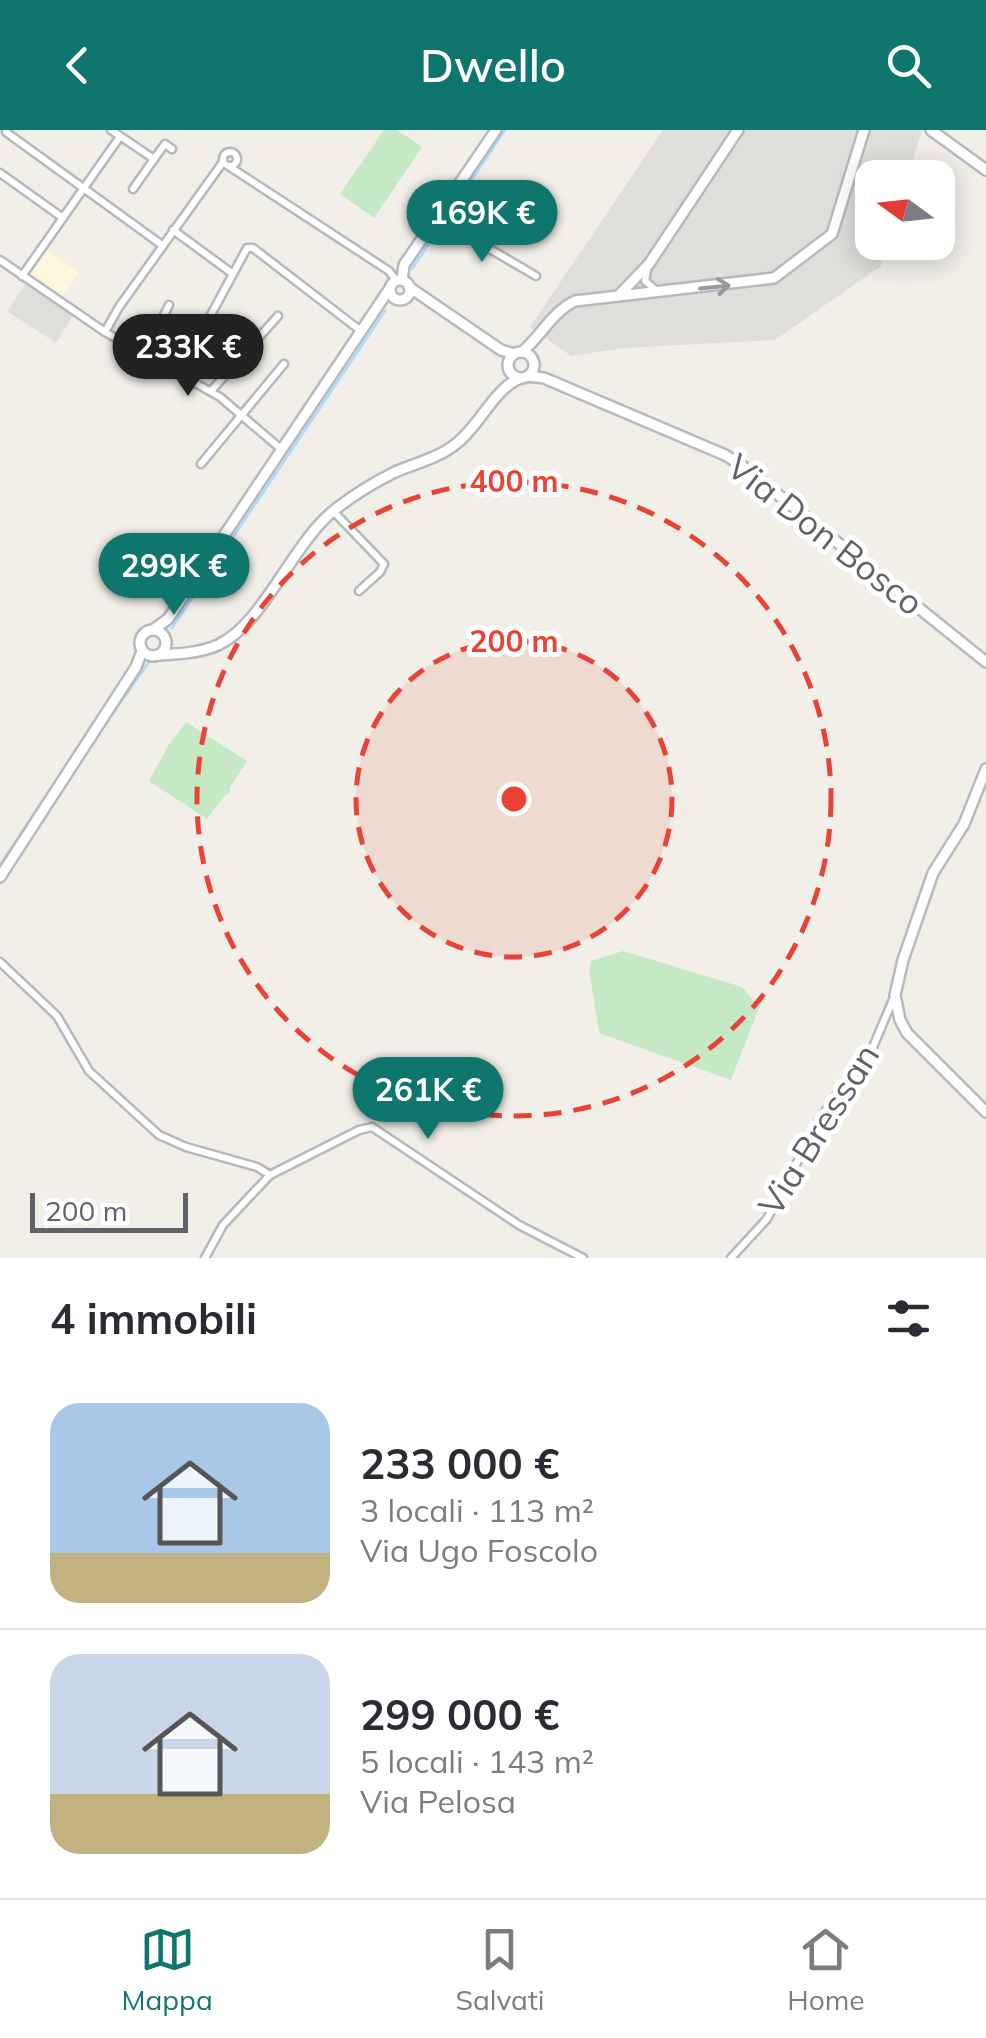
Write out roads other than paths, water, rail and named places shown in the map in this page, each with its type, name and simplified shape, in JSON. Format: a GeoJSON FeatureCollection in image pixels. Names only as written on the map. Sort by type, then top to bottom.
{"type":"FeatureCollection","features":[{"type":"Feature","properties":{"kind":"main road"},"geometry":{"type":"LineString","coordinates":[[618,296],[649,264],[738,130]]}},
{"type":"Feature","properties":{"kind":"main road"},"geometry":{"type":"LineString","coordinates":[[150,654],[217,645],[233,635],[333,511],[370,485],[456,445],[474,429],[555,313],[565,306],[575,301],[774,278],[832,234],[864,130]]}},
{"type":"Feature","properties":{"kind":"main road"},"geometry":{"type":"LineString","coordinates":[[934,130],[986,170]]}},
{"type":"Feature","properties":{"kind":"main road"},"geometry":{"type":"LineString","coordinates":[[398,286],[404,266],[443,221],[492,131]]}},
{"type":"Feature","properties":{"kind":"main road","name":"Via Don Bosco"},"geometry":{"type":"LineString","coordinates":[[361,331],[379,302],[398,286],[424,294],[544,378],[736,462],[986,662]]}},
{"type":"Feature","properties":{"kind":"main road"},"geometry":{"type":"LineString","coordinates":[[150,654],[140,643],[142,635],[168,619],[361,331]]}},
{"type":"Feature","properties":{"kind":"main road"},"geometry":{"type":"LineString","coordinates":[[0,877],[136,667],[165,639],[168,619]]}},
{"type":"Feature","properties":{"kind":"main road"},"geometry":{"type":"LineString","coordinates":[[153,630],[186,652]]}},
{"type":"Feature","properties":{"kind":"main road"},"geometry":{"type":"LineString","coordinates":[[986,770],[970,813],[926,890],[895,994],[907,1033],[986,1112]]}},
{"type":"Feature","properties":{"kind":"street"},"geometry":{"type":"LineString","coordinates":[[111,130],[154,160]]}},
{"type":"Feature","properties":{"kind":"street"},"geometry":{"type":"LineString","coordinates":[[6,132],[162,245]]}},
{"type":"Feature","properties":{"kind":"street"},"geometry":{"type":"LineString","coordinates":[[22,276],[120,138]]}},
{"type":"Feature","properties":{"kind":"street"},"geometry":{"type":"LineString","coordinates":[[134,189],[165,144],[172,149]]}},
{"type":"Feature","properties":{"kind":"street"},"geometry":{"type":"LineString","coordinates":[[105,332],[173,230],[232,166],[398,286]]}},
{"type":"Feature","properties":{"kind":"street"},"geometry":{"type":"LineString","coordinates":[[0,173],[63,218]]}},
{"type":"Feature","properties":{"kind":"street"},"geometry":{"type":"LineString","coordinates":[[536,276],[443,221],[477,188],[542,226]]}},
{"type":"Feature","properties":{"kind":"street"},"geometry":{"type":"LineString","coordinates":[[173,230],[233,274]]}},
{"type":"Feature","properties":{"kind":"street"},"geometry":{"type":"LineString","coordinates":[[179,374],[247,248],[253,248],[361,331]]}},
{"type":"Feature","properties":{"kind":"street"},"geometry":{"type":"LineString","coordinates":[[0,260],[105,332],[211,391],[282,450]]}},
{"type":"Feature","properties":{"kind":"street"},"geometry":{"type":"LineString","coordinates":[[649,264],[645,281],[660,292]]}},
{"type":"Feature","properties":{"kind":"street"},"geometry":{"type":"LineString","coordinates":[[144,354],[169,305]]}},
{"type":"Feature","properties":{"kind":"street"},"geometry":{"type":"LineString","coordinates":[[211,391],[278,316]]}},
{"type":"Feature","properties":{"kind":"street"},"geometry":{"type":"LineString","coordinates":[[201,464],[284,364]]}},
{"type":"Feature","properties":{"kind":"street"},"geometry":{"type":"LineString","coordinates":[[333,511],[384,564],[359,592]]}},
{"type":"Feature","properties":{"kind":"street"},"geometry":{"type":"LineString","coordinates":[[0,962],[57,1016],[89,1071],[149,1126],[174,1143],[257,1167],[270,1176]]}},
{"type":"Feature","properties":{"kind":"street","name":"Via Bressan"},"geometry":{"type":"LineString","coordinates":[[730,1258],[767,1218],[820,1118],[867,1061],[895,994]]}},
{"type":"Feature","properties":{"kind":"street"},"geometry":{"type":"LineString","coordinates":[[205,1258],[223,1225],[270,1176],[359,1130],[376,1128],[519,1224],[583,1258]]}},
{"type":"Feature","properties":{"kind":"waterway"},"geometry":{"type":"LineString","coordinates":[[412,269],[505,130]]}},
{"type":"Feature","properties":{"kind":"waterway"},"geometry":{"type":"LineString","coordinates":[[172,628],[385,311]]}},
{"type":"Feature","properties":{"kind":"waterway"},"geometry":{"type":"LineString","coordinates":[[104,726],[149,662]]}},
{"type":"Feature","properties":{"kind":"waterway"},"geometry":{"type":"LineString","coordinates":[[0,865],[91,728]]}}]}
